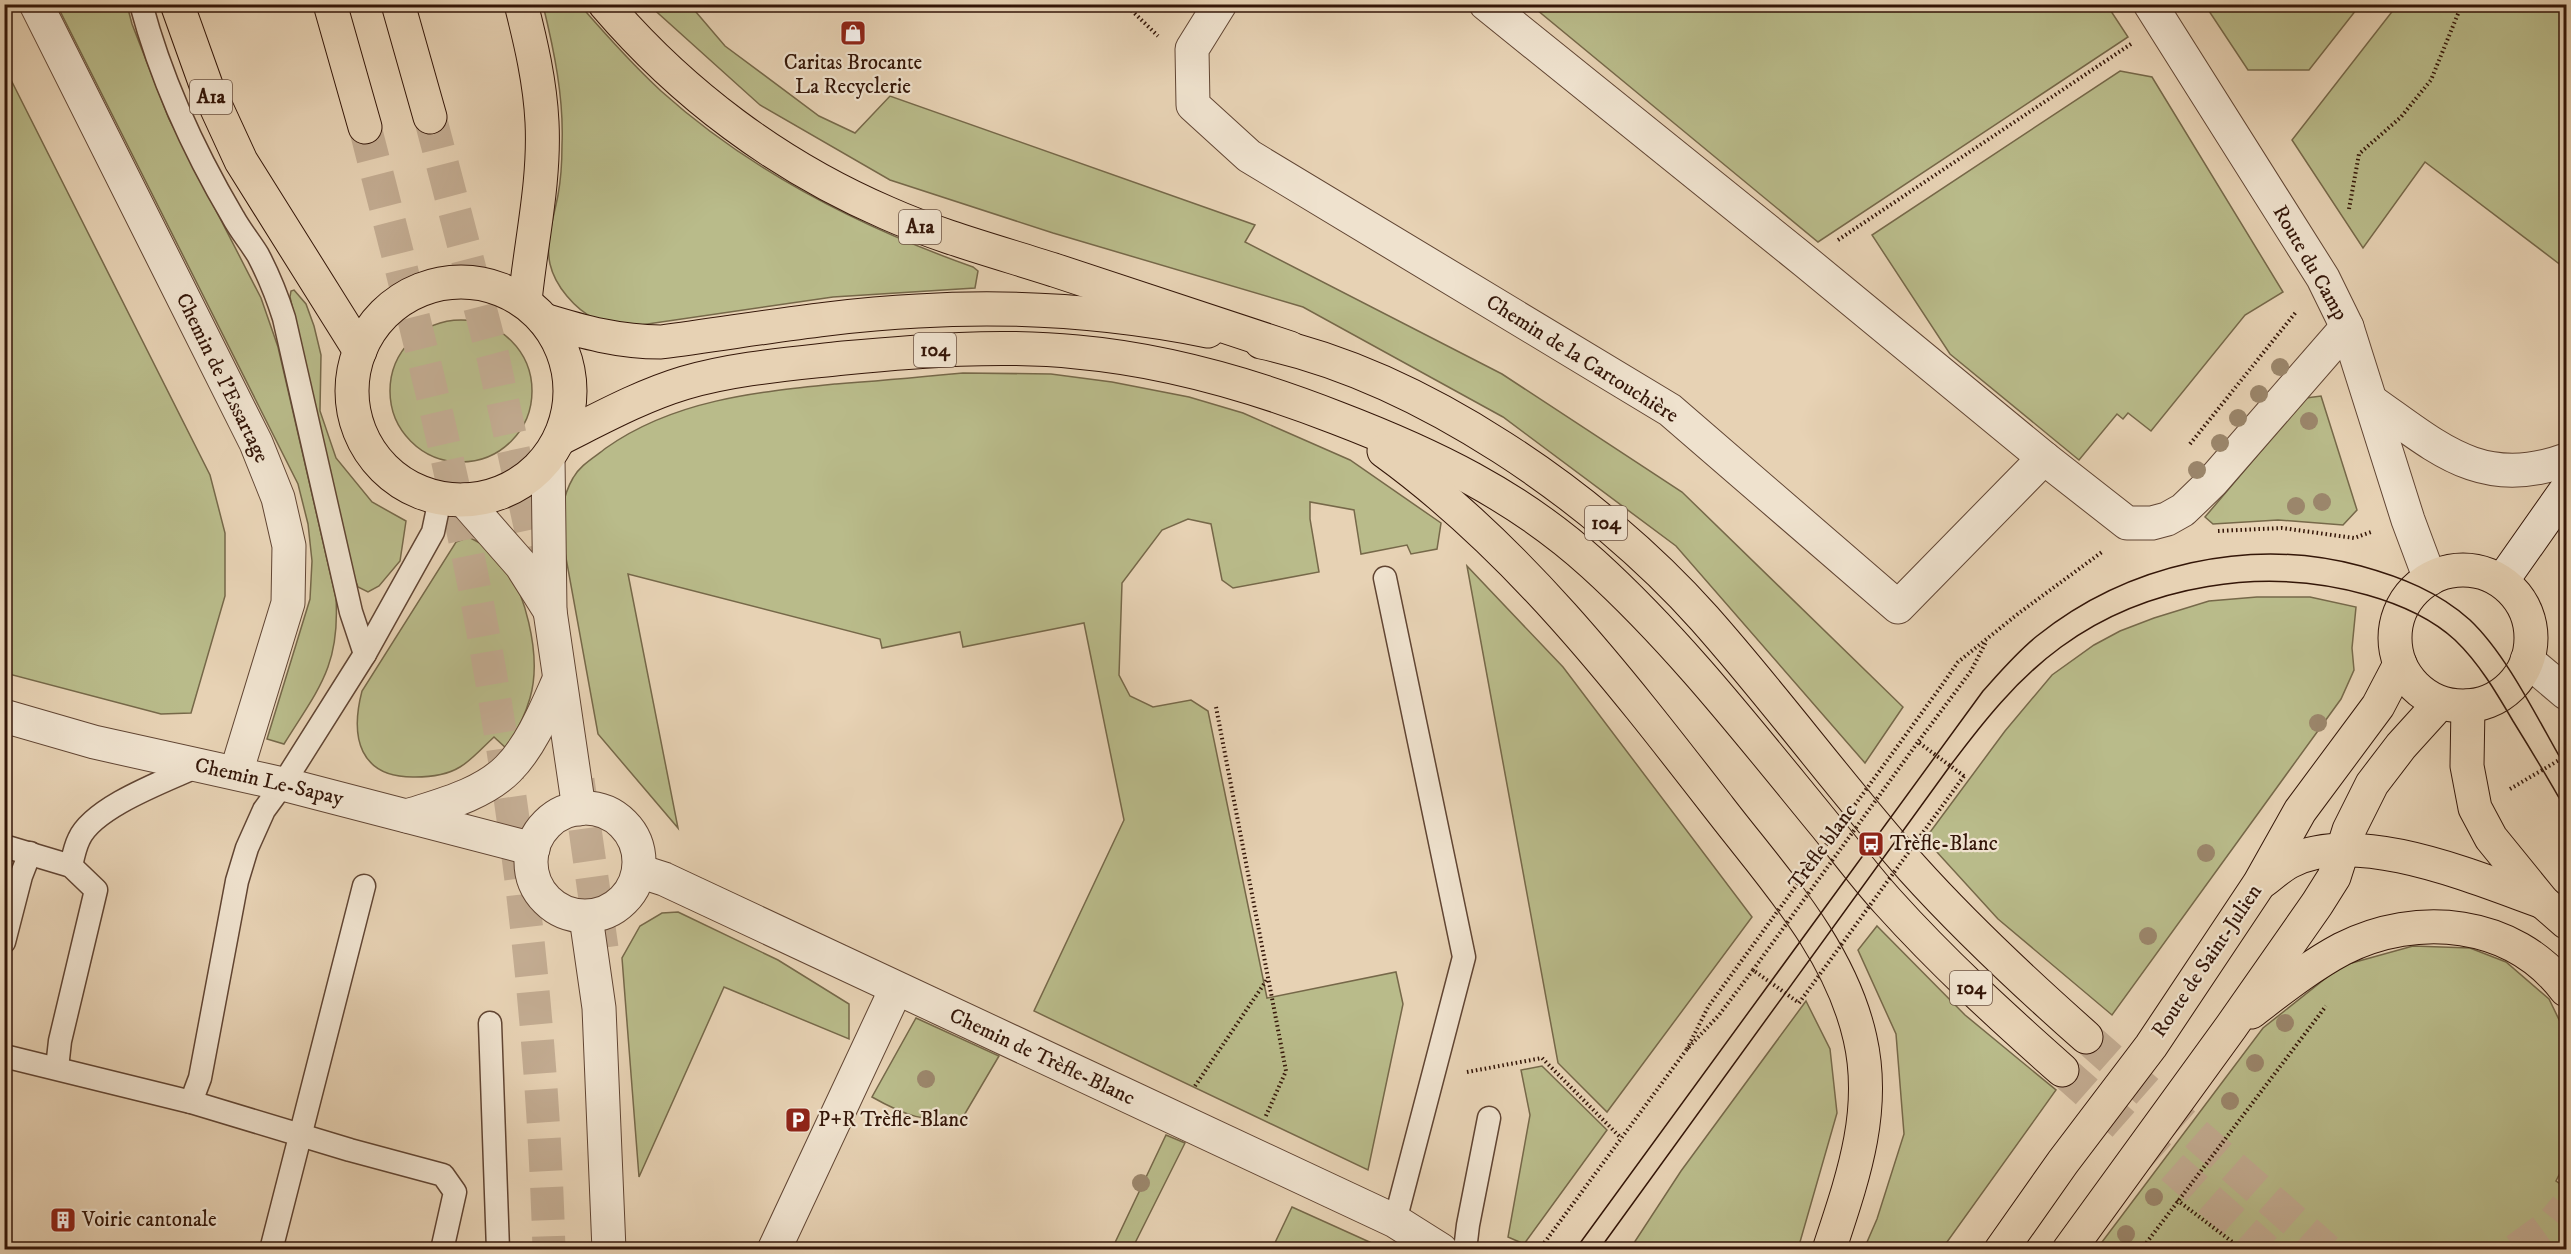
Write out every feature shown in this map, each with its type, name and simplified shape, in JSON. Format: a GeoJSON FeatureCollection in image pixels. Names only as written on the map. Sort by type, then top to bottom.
{"type":"FeatureCollection","features":[{"type":"Feature","properties":{"kind":"main road","name":"A1a"},"geometry":{"type":"LineString","coordinates":[[177,4],[206,85],[241,161],[360,351]]}},
{"type":"Feature","properties":{"kind":"main road"},"geometry":{"type":"LineString","coordinates":[[330,4],[365,127]]}},
{"type":"Feature","properties":{"kind":"main road"},"geometry":{"type":"LineString","coordinates":[[398,4],[430,117]]}},
{"type":"Feature","properties":{"kind":"main road"},"geometry":{"type":"LineString","coordinates":[[521,4],[536,70],[542,122],[534,310]]}},
{"type":"Feature","properties":{"kind":"main road","name":"A1a"},"geometry":{"type":"LineString","coordinates":[[605,4],[651,55],[716,112],[776,154],[846,194],[930,230],[1290,348]]}},
{"type":"Feature","properties":{"kind":"main road"},"geometry":{"type":"LineString","coordinates":[[447,283],[485,285],[513,293],[534,310],[558,339],[569,373],[569,411],[554,448],[520,483],[501,493],[452,499],[417,490],[382,469],[362,439],[354,415],[351,384],[354,366],[368,332],[380,317],[410,293],[429,286],[447,283]]}},
{"type":"Feature","properties":{"kind":"main road","name":"104"},"geometry":{"type":"LineString","coordinates":[[534,310],[618,340],[661,342],[866,315],[918,311],[1024,310],[1100,315],[1162,323],[1290,348],[1363,375],[1456,420],[1540,473],[1617,532],[1704,618],[1919,876],[2003,964],[2086,1037]]}},
{"type":"Feature","properties":{"kind":"main road","name":"104"},"geometry":{"type":"LineString","coordinates":[[554,448],[657,392],[696,380],[771,366],[960,348],[1073,351],[1157,363],[1272,392],[1381,434],[1470,476],[1509,499],[1586,558],[1655,624],[1690,662],[1886,900],[1981,999],[2062,1070]]}},
{"type":"Feature","properties":{"kind":"main road"},"geometry":{"type":"LineString","coordinates":[[1316,410],[1356,431],[1411,470],[1439,491],[1500,548],[1590,646],[1654,724],[1818,940],[1836,971],[1849,1002],[1860,1037],[1866,1070],[1867,1104],[1861,1143],[1852,1181],[1829,1250]]}},
{"type":"Feature","properties":{"kind":"main road"},"geometry":{"type":"LineString","coordinates":[[2466,568],[2485,572],[2502,581],[2516,594],[2526,612],[2531,631],[2527,660],[2515,682],[2507,690],[2489,700],[2454,705],[2415,690],[2407,679],[2396,650],[2398,619],[2408,598],[2430,579],[2451,569],[2466,568]]}},
{"type":"Feature","properties":{"kind":"main road","name":"Route de Saint-Julien"},"geometry":{"type":"LineString","coordinates":[[2001,1250],[2063,1162],[2151,1046],[2259,884],[2300,811],[2378,706],[2400,664]]}},
{"type":"Feature","properties":{"kind":"main road"},"geometry":{"type":"LineString","coordinates":[[2069,1250],[2230,1027],[2334,877],[2349,830],[2372,784],[2401,746],[2454,705]]}},
{"type":"Feature","properties":{"kind":"main road"},"geometry":{"type":"LineString","coordinates":[[2454,705],[2475,808],[2491,838],[2555,912]]}},
{"type":"Feature","properties":{"kind":"main road"},"geometry":{"type":"LineString","coordinates":[[2259,884],[2289,861],[2312,854],[2342,851],[2388,853],[2434,863],[2555,912]]}},
{"type":"Feature","properties":{"kind":"main road"},"geometry":{"type":"LineString","coordinates":[[2230,1027],[2315,966],[2343,949],[2380,935],[2419,927],[2455,927],[2491,935],[2537,960],[2566,990]]}},
{"type":"Feature","properties":{"kind":"street","name":"Chemin de l'Essartage"},"geometry":{"type":"LineString","coordinates":[[36,4],[256,443],[278,498],[289,546],[288,603],[236,773]]}},
{"type":"Feature","properties":{"kind":"street","name":"Chemin de la Cartouchière"},"geometry":{"type":"LineString","coordinates":[[1220,4],[1192,49],[1192,105],[1249,156],[1670,410],[1898,606],[2044,458]]}},
{"type":"Feature","properties":{"kind":"street"},"geometry":{"type":"LineString","coordinates":[[1486,4],[2127,523],[2152,523],[2167,519],[2183,510],[2212,482],[2347,327]]}},
{"type":"Feature","properties":{"kind":"street","name":"Route du Camp"},"geometry":{"type":"LineString","coordinates":[[2150,4],[2323,278],[2347,327],[2408,520],[2430,579]]}},
{"type":"Feature","properties":{"kind":"street"},"geometry":{"type":"LineString","coordinates":[[2371,401],[2435,446],[2457,459],[2474,465],[2493,470],[2521,471],[2566,460]]}},
{"type":"Feature","properties":{"kind":"street"},"geometry":{"type":"LineString","coordinates":[[554,448],[550,611],[579,809]]}},
{"type":"Feature","properties":{"kind":"street"},"geometry":{"type":"LineString","coordinates":[[2502,581],[2566,490]]}},
{"type":"Feature","properties":{"kind":"street"},"geometry":{"type":"LineString","coordinates":[[452,499],[521,565],[550,611]]}},
{"type":"Feature","properties":{"kind":"street"},"geometry":{"type":"LineString","coordinates":[[2527,660],[2566,693]]}},
{"type":"Feature","properties":{"kind":"street"},"geometry":{"type":"LineString","coordinates":[[407,816],[447,803],[483,787],[508,769],[536,728],[559,680]]}},
{"type":"Feature","properties":{"kind":"street","name":"Chemin Le-Sapay"},"geometry":{"type":"LineString","coordinates":[[4,716],[94,742],[283,784],[533,849]]}},
{"type":"Feature","properties":{"kind":"street"},"geometry":{"type":"LineString","coordinates":[[579,809],[599,809],[617,818],[631,832],[639,851],[639,871],[633,889],[621,903],[604,913],[586,917],[570,914],[555,907],[543,896],[534,881],[531,866],[533,849],[539,834],[549,822],[563,813],[579,809]]}},
{"type":"Feature","properties":{"kind":"street","name":"Chemin de Trèfle-Blanc"},"geometry":{"type":"LineString","coordinates":[[639,871],[664,879],[1395,1221],[1441,1250]]}},
{"type":"Feature","properties":{"kind":"street"},"geometry":{"type":"LineString","coordinates":[[586,917],[599,1008],[609,1250]]}},
{"type":"Feature","properties":{"kind":"street"},"geometry":{"type":"LineString","coordinates":[[774,1250],[896,989]]}},
{"type":"Feature","properties":{"kind":"lane"},"geometry":{"type":"LineString","coordinates":[[141,4],[153,45],[184,121],[233,218],[257,254],[276,291],[351,612],[365,654]]}},
{"type":"Feature","properties":{"kind":"lane"},"geometry":{"type":"LineString","coordinates":[[191,1102],[200,1078],[237,881],[247,848],[264,810],[283,784],[365,654],[452,499]]}},
{"type":"Feature","properties":{"kind":"lane"},"geometry":{"type":"LineString","coordinates":[[1385,578],[1464,957],[1395,1221]]}},
{"type":"Feature","properties":{"kind":"lane"},"geometry":{"type":"LineString","coordinates":[[70,866],[79,838],[98,817],[125,799],[200,765]]}},
{"type":"Feature","properties":{"kind":"lane"},"geometry":{"type":"LineString","coordinates":[[4,846],[70,866],[96,890],[60,1041],[57,1068]]}},
{"type":"Feature","properties":{"kind":"lane"},"geometry":{"type":"LineString","coordinates":[[4,942],[21,876],[30,853]]}},
{"type":"Feature","properties":{"kind":"lane"},"geometry":{"type":"LineString","coordinates":[[271,1250],[364,886]]}},
{"type":"Feature","properties":{"kind":"lane"},"geometry":{"type":"LineString","coordinates":[[490,1023],[498,1250]]}},
{"type":"Feature","properties":{"kind":"lane"},"geometry":{"type":"LineString","coordinates":[[4,1056],[191,1102],[350,1150],[443,1175],[455,1192],[442,1250]]}},
{"type":"Feature","properties":{"kind":"lane"},"geometry":{"type":"LineString","coordinates":[[1465,1250],[1489,1118]]}},
{"type":"Feature","properties":{"kind":"path"},"geometry":{"type":"LineString","coordinates":[[2349,209],[2359,154],[2401,117],[2431,80],[2462,4]]}},
{"type":"Feature","properties":{"kind":"path"},"geometry":{"type":"LineString","coordinates":[[1806,262],[2137,41]]}},
{"type":"Feature","properties":{"kind":"path"},"geometry":{"type":"LineString","coordinates":[[2215,532],[2282,528],[2354,538],[2371,532]]}},
{"type":"Feature","properties":{"kind":"path","name":"Trèfle blanc"},"geometry":{"type":"LineString","coordinates":[[1986,641],[1971,671],[1753,970],[1719,1015],[1687,1049],[1708,1007],[1958,662],[1986,641]]}},
{"type":"Feature","properties":{"kind":"path"},"geometry":{"type":"LineString","coordinates":[[1216,706],[1286,1071],[1264,1120]]}},
{"type":"Feature","properties":{"kind":"path"},"geometry":{"type":"LineString","coordinates":[[1753,970],[1798,1004],[1964,776],[1918,742]]}},
{"type":"Feature","properties":{"kind":"path"},"geometry":{"type":"LineString","coordinates":[[2506,791],[2566,756]]}},
{"type":"Feature","properties":{"kind":"path"},"geometry":{"type":"LineString","coordinates":[[1190,1094],[1268,978]]}},
{"type":"Feature","properties":{"kind":"path"},"geometry":{"type":"LineString","coordinates":[[2142,1250],[2177,1200],[2332,998]]}},
{"type":"Feature","properties":{"kind":"path"},"geometry":{"type":"LineString","coordinates":[[1539,1250],[1687,1049]]}},
{"type":"Feature","properties":{"kind":"path"},"geometry":{"type":"LineString","coordinates":[[1432,1078],[1542,1058],[1621,1138]]}},
{"type":"Feature","properties":{"kind":"path"},"geometry":{"type":"LineString","coordinates":[[2177,1200],[2243,1250]]}},
{"type":"Feature","properties":{"kind":"green space"},"geometry":{"type":"Polygon","coordinates":[[[2398,4],[2566,5],[2566,269],[2425,162],[2363,248],[2292,140],[2398,4]]]}},
{"type":"Feature","properties":{"kind":"green space"},"geometry":{"type":"Polygon","coordinates":[[[57,5],[127,5],[132,24],[169,119],[261,298],[278,347],[336,598],[336,622],[330,660],[316,692],[284,744],[267,739],[310,599],[312,561],[308,524],[298,484],[57,5]]]}},
{"type":"Feature","properties":{"kind":"green space"},"geometry":{"type":"Polygon","coordinates":[[[543,5],[580,5],[661,91],[732,147],[769,172],[848,215],[973,267],[978,271],[975,288],[833,297],[627,327],[588,315],[573,303],[561,288],[550,264],[549,238],[561,177],[562,127],[557,74],[543,5]]]}},
{"type":"Feature","properties":{"kind":"green space"},"geometry":{"type":"Polygon","coordinates":[[[649,5],[690,5],[725,46],[819,116],[855,133],[890,96],[1255,225],[1245,242],[1502,374],[1682,492],[1903,707],[1865,763],[1676,546],[1503,417],[1303,307],[1053,233],[890,180],[760,105],[649,5]]]}},
{"type":"Feature","properties":{"kind":"green space"},"geometry":{"type":"Polygon","coordinates":[[[1531,5],[2107,5],[2128,37],[1818,242],[1531,5]]]}},
{"type":"Feature","properties":{"kind":"green space"},"geometry":{"type":"Polygon","coordinates":[[[2205,5],[2360,5],[2309,70],[2248,70],[2205,5]]]}},
{"type":"Feature","properties":{"kind":"green space"},"geometry":{"type":"Polygon","coordinates":[[[4,66],[210,475],[225,533],[225,596],[191,713],[161,714],[5,673],[4,66]]]}},
{"type":"Feature","properties":{"kind":"green space"},"geometry":{"type":"Polygon","coordinates":[[[2120,71],[2152,77],[2283,292],[2245,315],[2151,431],[2128,413],[2123,419],[2117,414],[2079,460],[1950,354],[1872,235],[2120,71]]]}},
{"type":"Feature","properties":{"kind":"green space"},"geometry":{"type":"Polygon","coordinates":[[[294,290],[306,304],[314,326],[321,355],[320,411],[336,458],[372,502],[406,521],[400,561],[379,586],[368,592],[358,587],[354,577],[290,297],[291,291],[294,290]]]}},
{"type":"Feature","properties":{"kind":"green space"},"geometry":{"type":"Polygon","coordinates":[[[461,320],[488,326],[511,341],[526,364],[532,391],[526,418],[511,441],[488,456],[461,462],[434,456],[411,441],[396,418],[390,391],[396,364],[411,341],[434,326],[461,320]]]}},
{"type":"Feature","properties":{"kind":"green space"},"geometry":{"type":"Polygon","coordinates":[[[963,373],[1051,374],[1112,382],[1189,397],[1243,413],[1350,460],[1441,523],[1437,549],[1411,554],[1407,545],[1361,554],[1354,510],[1310,502],[1310,519],[1319,572],[1233,588],[1222,580],[1211,524],[1188,519],[1162,530],[1122,583],[1119,675],[1130,696],[1153,707],[1191,700],[1208,711],[1267,998],[1396,972],[1403,1004],[1368,1170],[1034,1011],[1124,820],[1084,623],[963,647],[960,632],[882,648],[880,639],[628,574],[678,828],[598,734],[562,536],[564,499],[569,485],[580,469],[606,448],[632,432],[659,419],[716,401],[806,387],[963,373]]]}},
{"type":"Feature","properties":{"kind":"green space"},"geometry":{"type":"Polygon","coordinates":[[[2321,396],[2357,510],[2343,525],[2278,520],[2213,524],[2205,517],[2306,398],[2321,396]]]}},
{"type":"Feature","properties":{"kind":"green space"},"geometry":{"type":"Polygon","coordinates":[[[469,537],[496,554],[516,584],[523,603],[529,623],[534,663],[533,681],[526,711],[506,748],[494,737],[469,761],[449,772],[415,777],[396,775],[381,770],[370,762],[363,752],[359,739],[357,724],[362,691],[456,542],[469,537]]]}},
{"type":"Feature","properties":{"kind":"green space"},"geometry":{"type":"Polygon","coordinates":[[[1467,566],[1563,667],[1752,917],[1607,1112],[1558,1063],[1467,566]]]}},
{"type":"Feature","properties":{"kind":"green space"},"geometry":{"type":"Polygon","coordinates":[[[2257,597],[2310,597],[2356,607],[2352,648],[2354,670],[2341,699],[2112,1015],[1998,919],[1925,839],[2005,731],[2052,675],[2094,645],[2120,631],[2154,618],[2209,601],[2257,597]]]}},
{"type":"Feature","properties":{"kind":"green space"},"geometry":{"type":"Polygon","coordinates":[[[678,912],[778,960],[849,1004],[849,1039],[724,987],[639,1177],[622,958],[640,926],[662,913],[678,912]]]}},
{"type":"Feature","properties":{"kind":"green space"},"geometry":{"type":"Polygon","coordinates":[[[1877,926],[1965,1015],[2056,1090],[1942,1249],[1864,1249],[1877,1219],[1904,1134],[1896,1034],[1858,950],[1877,926]]]}},
{"type":"Feature","properties":{"kind":"green space"},"geometry":{"type":"Polygon","coordinates":[[[2413,946],[2470,948],[2506,962],[2549,999],[2566,1034],[2566,1161],[2556,1181],[2566,1188],[2566,1249],[2096,1250],[2263,1028],[2341,966],[2413,946]]]}},
{"type":"Feature","properties":{"kind":"green space"},"geometry":{"type":"Polygon","coordinates":[[[1806,1001],[1830,1049],[1837,1113],[1798,1249],[1630,1249],[1681,1171],[1806,1001]]]}},
{"type":"Feature","properties":{"kind":"green space"},"geometry":{"type":"Polygon","coordinates":[[[916,1018],[999,1056],[963,1117],[927,1119],[905,1113],[872,1097],[916,1018]]]}},
{"type":"Feature","properties":{"kind":"green space"},"geometry":{"type":"Polygon","coordinates":[[[1542,1066],[1607,1130],[1524,1244],[1508,1237],[1530,1115],[1521,1070],[1542,1066]]]}},
{"type":"Feature","properties":{"kind":"green space"},"geometry":{"type":"Polygon","coordinates":[[[1166,1135],[1185,1143],[1132,1249],[1112,1249],[1166,1135]]]}},
{"type":"Feature","properties":{"kind":"green space"},"geometry":{"type":"Polygon","coordinates":[[[1292,1207],[1385,1249],[1272,1249],[1292,1207]]]}},
{"type":"Feature","properties":{"kind":"tunnel"},"geometry":{"type":"LineString","coordinates":[[430,117],[493,357],[542,581]]}},
{"type":"Feature","properties":{"kind":"tunnel"},"geometry":{"type":"LineString","coordinates":[[365,127],[450,473],[495,703],[522,884],[532,975],[549,1250]]}},
{"type":"Feature","properties":{"kind":"tunnel"},"geometry":{"type":"LineString","coordinates":[[578,780],[602,948]]}},
{"type":"Feature","properties":{"kind":"tunnel"},"geometry":{"type":"LineString","coordinates":[[2086,1037],[2327,1250]]}},
{"type":"Feature","properties":{"kind":"tunnel"},"geometry":{"type":"LineString","coordinates":[[2062,1070],[2266,1250]]}},
{"type":"Feature","properties":{"kind":"tunnel"},"geometry":{"type":"LineString","coordinates":[[2516,1250],[2552,1224],[2566,1207]]}},
{"type":"Feature","properties":{"kind":"tram line"},"geometry":{"type":"LineString","coordinates":[[1575,1250],[1983,691],[2037,636],[2072,611],[2110,590],[2150,574],[2191,563],[2233,556],[2276,554],[2319,557],[2391,575],[2446,601],[2470,620],[2484,635],[2522,690],[2566,768]]}},
{"type":"Feature","properties":{"kind":"tram line"},"geometry":{"type":"LineString","coordinates":[[1599,1250],[1950,766],[1988,718],[2029,673],[2061,647],[2095,625],[2131,608],[2169,595],[2208,586],[2248,582],[2288,582],[2328,586],[2367,595],[2414,612],[2455,640],[2479,668],[2566,810]]}},
{"type":"Feature","properties":{"kind":"place","name":"Caritas Brocante La Recyclerie"},"geometry":{"type":"Point","coordinates":[853,33]}},
{"type":"Feature","properties":{"kind":"place","name":"Trèfle-Blanc"},"geometry":{"type":"Point","coordinates":[1871,844]}},
{"type":"Feature","properties":{"kind":"place","name":"P+R Trèfle-Blanc"},"geometry":{"type":"Point","coordinates":[798,1120]}},
{"type":"Feature","properties":{"kind":"place","name":"Voirie cantonale"},"geometry":{"type":"Point","coordinates":[63,1220]}}]}
